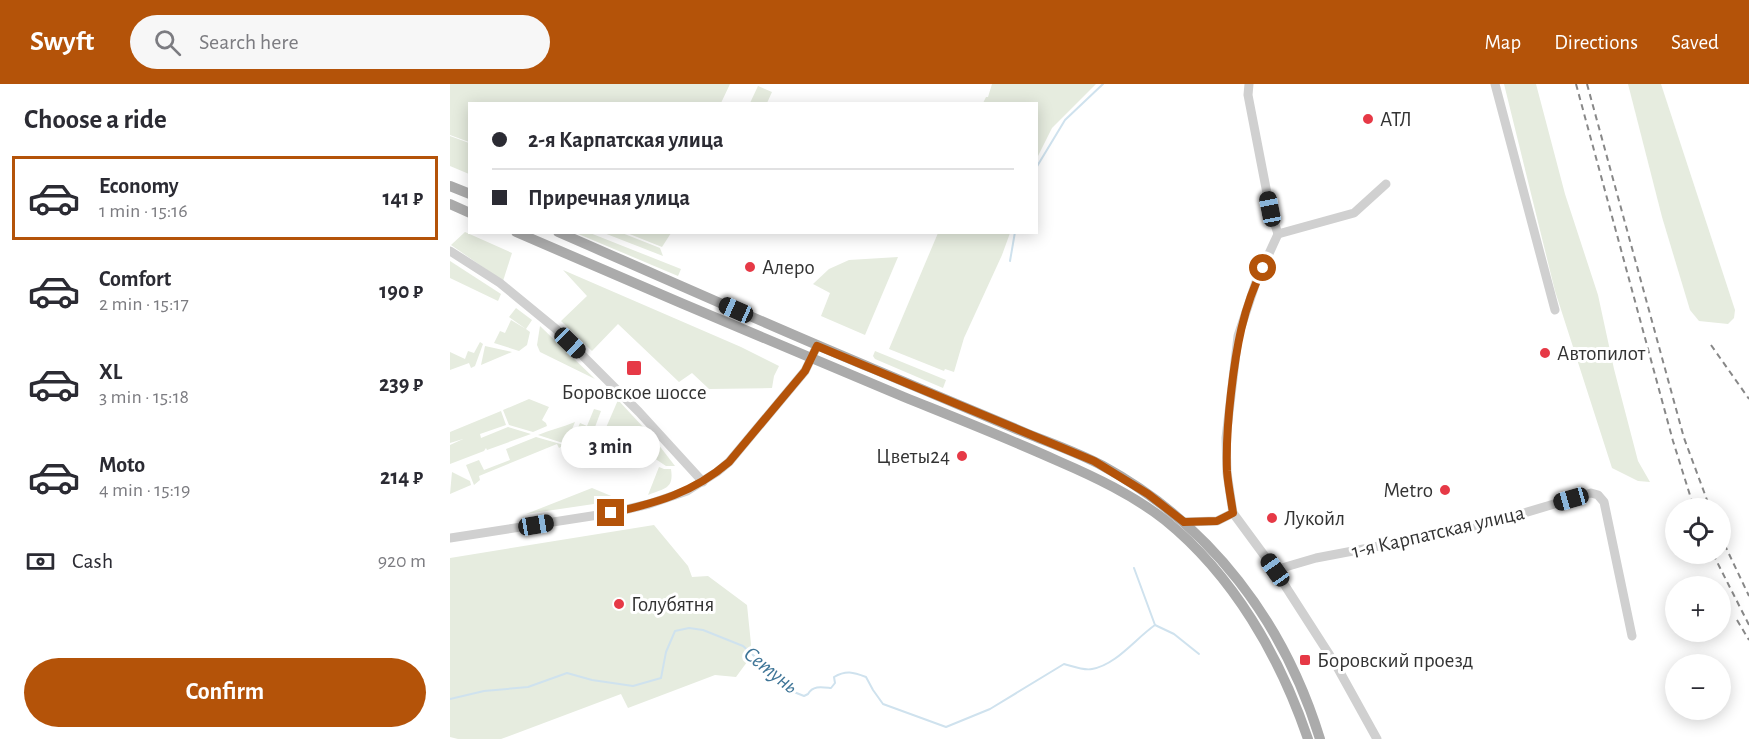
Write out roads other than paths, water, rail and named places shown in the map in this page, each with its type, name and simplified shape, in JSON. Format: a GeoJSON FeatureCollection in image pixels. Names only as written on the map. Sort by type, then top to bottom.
{"type":"FeatureCollection","features":[{"type":"Feature","properties":{"kind":"main road"},"geometry":{"type":"LineString","coordinates":[[450,186],[468,193]]}},
{"type":"Feature","properties":{"kind":"main road"},"geometry":{"type":"LineString","coordinates":[[450,204],[468,212]]}},
{"type":"Feature","properties":{"kind":"main road"},"geometry":{"type":"LineString","coordinates":[[521,234],[812,359],[1031,448],[1127,495],[1164,520],[1196,549],[1216,572],[1257,628],[1276,660],[1308,739]]}},
{"type":"Feature","properties":{"kind":"main road"},"geometry":{"type":"LineString","coordinates":[[563,234],[817,346],[1094,461],[1148,494],[1184,522],[1219,556],[1246,589],[1294,669],[1320,739]]}},
{"type":"Feature","properties":{"kind":"street"},"geometry":{"type":"LineString","coordinates":[[1249,84],[1248,95],[1270,209],[1278,234],[1256,282],[1238,336],[1226,438],[1227,473],[1233,513],[1275,570],[1336,664],[1377,739]]}},
{"type":"Feature","properties":{"kind":"street"},"geometry":{"type":"LineString","coordinates":[[1495,84],[1555,310]]}},
{"type":"Feature","properties":{"kind":"street"},"geometry":{"type":"LineString","coordinates":[[1278,234],[1354,213],[1386,184]]}},
{"type":"Feature","properties":{"kind":"street"},"geometry":{"type":"LineString","coordinates":[[450,251],[492,278],[545,319],[623,396],[702,482]]}},
{"type":"Feature","properties":{"kind":"street"},"geometry":{"type":"LineString","coordinates":[[450,538],[611,513],[657,502],[687,491],[729,462],[805,371],[817,346]]}},
{"type":"Feature","properties":{"kind":"street","name":"1-я Карпатская улица"},"geometry":{"type":"LineString","coordinates":[[1275,570],[1316,558],[1474,528],[1591,493],[1598,495],[1604,502],[1632,636]]}},
{"type":"Feature","properties":{"kind":"street"},"geometry":{"type":"LineString","coordinates":[[1184,522],[1217,521],[1233,513]]}},
{"type":"Feature","properties":{"kind":"waterway","name":"Сетунь"},"geometry":{"type":"LineString","coordinates":[[1038,165],[1065,120],[1103,84]]}},
{"type":"Feature","properties":{"kind":"waterway","name":"Сетунь"},"geometry":{"type":"LineString","coordinates":[[1010,261],[1015,234]]}},
{"type":"Feature","properties":{"kind":"waterway","name":"Сетунь"},"geometry":{"type":"LineString","coordinates":[[450,699],[484,691],[528,687],[567,673],[592,680],[633,686],[661,678],[666,652],[675,631],[689,628],[703,630],[743,646],[794,692],[804,696],[815,688],[831,688],[835,683],[834,677],[838,675],[853,673],[866,677],[883,704],[946,727],[990,709],[1064,664],[1092,669],[1101,667],[1125,651],[1155,625],[1134,568]]}},
{"type":"Feature","properties":{"kind":"waterway"},"geometry":{"type":"LineString","coordinates":[[1155,625],[1174,634],[1199,654]]}},
{"type":"Feature","properties":{"kind":"railway"},"geometry":{"type":"LineString","coordinates":[[1576,84],[1673,441],[1691,498]]}},
{"type":"Feature","properties":{"kind":"railway"},"geometry":{"type":"LineString","coordinates":[[1587,84],[1684,438],[1706,498]]}},
{"type":"Feature","properties":{"kind":"railway"},"geometry":{"type":"LineString","coordinates":[[1711,345],[1749,399]]}},
{"type":"Feature","properties":{"kind":"railway"},"geometry":{"type":"LineString","coordinates":[[1731,558],[1749,596]]}},
{"type":"Feature","properties":{"kind":"railway"},"geometry":{"type":"LineString","coordinates":[[1718,564],[1749,625]]}},
{"type":"Feature","properties":{"kind":"railway"},"geometry":{"type":"LineString","coordinates":[[1737,620],[1749,640]]}},
{"type":"Feature","properties":{"kind":"place","name":"АТЛ"},"geometry":{"type":"Point","coordinates":[1368,119]}},
{"type":"Feature","properties":{"kind":"place","name":"Алеро"},"geometry":{"type":"Point","coordinates":[750,267]}},
{"type":"Feature","properties":{"kind":"place","name":"Автопилот"},"geometry":{"type":"Point","coordinates":[1545,353]}},
{"type":"Feature","properties":{"kind":"place","name":"Боровское шоссе"},"geometry":{"type":"Point","coordinates":[634,368]}},
{"type":"Feature","properties":{"kind":"place","name":"Цветы24"},"geometry":{"type":"Point","coordinates":[962,456]}},
{"type":"Feature","properties":{"kind":"place","name":"Metro"},"geometry":{"type":"Point","coordinates":[1445,490]}},
{"type":"Feature","properties":{"kind":"place","name":"Лукойл"},"geometry":{"type":"Point","coordinates":[1272,518]}},
{"type":"Feature","properties":{"kind":"place","name":"Голубятня"},"geometry":{"type":"Point","coordinates":[619,604]}},
{"type":"Feature","properties":{"kind":"place","name":"Боровский проезд"},"geometry":{"type":"Point","coordinates":[1305,660]}}]}
